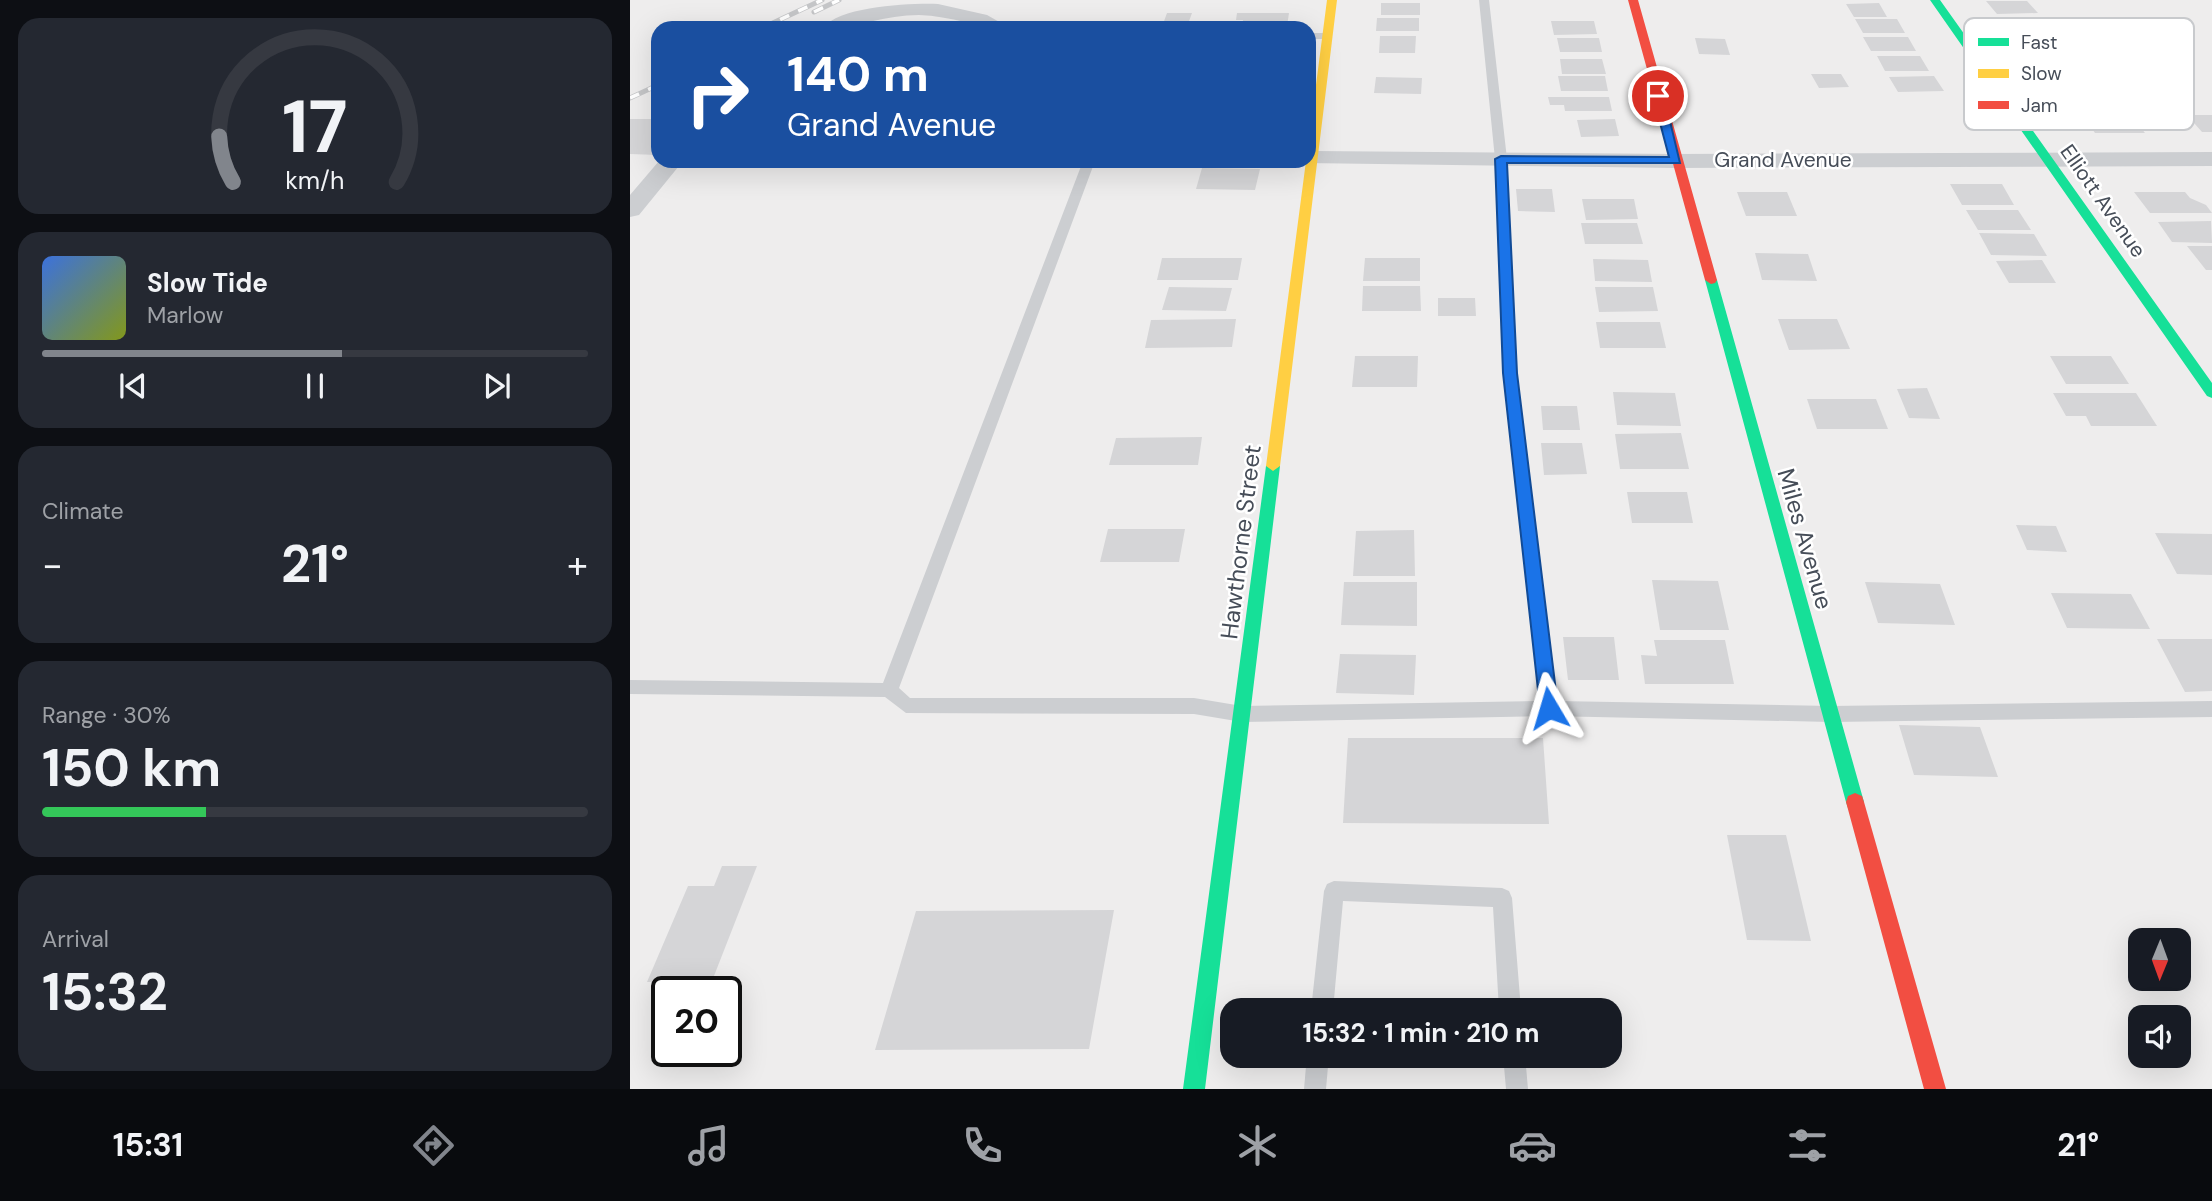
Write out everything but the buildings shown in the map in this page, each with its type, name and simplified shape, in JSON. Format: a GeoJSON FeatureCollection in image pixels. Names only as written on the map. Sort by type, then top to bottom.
{"type":"FeatureCollection","features":[{"type":"Feature","properties":{"kind":"street","name":"Hawthorne Street"},"geometry":{"type":"LineString","coordinates":[[1316,134],[1332,0]]}},
{"type":"Feature","properties":{"kind":"street","name":"Miles Avenue"},"geometry":{"type":"LineString","coordinates":[[1633,0],[1935,1089]]}},
{"type":"Feature","properties":{"kind":"street","name":"Elliott Avenue"},"geometry":{"type":"LineString","coordinates":[[1935,0],[1964,41]]}},
{"type":"Feature","properties":{"kind":"street"},"geometry":{"type":"LineString","coordinates":[[848,21],[860,15],[898,10],[971,16],[983,21]]}},
{"type":"Feature","properties":{"kind":"street","name":"Elliott Avenue"},"geometry":{"type":"LineString","coordinates":[[2027,130],[2212,393]]}},
{"type":"Feature","properties":{"kind":"street","name":"Grand Avenue"},"geometry":{"type":"LineString","coordinates":[[1316,158],[1676,161],[2212,159]]}},
{"type":"Feature","properties":{"kind":"street"},"geometry":{"type":"LineString","coordinates":[[630,210],[665,168]]}},
{"type":"Feature","properties":{"kind":"street","name":"Hawthorne Street"},"geometry":{"type":"LineString","coordinates":[[1194,1089],[1312,168]]}},
{"type":"Feature","properties":{"kind":"lane"},"geometry":{"type":"LineString","coordinates":[[1484,0],[1501,159],[1510,373],[1549,708]]}},
{"type":"Feature","properties":{"kind":"lane"},"geometry":{"type":"LineString","coordinates":[[1316,36],[1328,36]]}},
{"type":"Feature","properties":{"kind":"lane"},"geometry":{"type":"LineString","coordinates":[[889,690],[1086,168]]}},
{"type":"Feature","properties":{"kind":"lane"},"geometry":{"type":"LineString","coordinates":[[630,687],[889,690],[906,705],[927,707],[1194,706],[1242,714],[1549,708],[1830,715],[2212,709]]}},
{"type":"Feature","properties":{"kind":"lane"},"geometry":{"type":"LineString","coordinates":[[1323,998],[1334,891],[1502,898],[1509,998]]}},
{"type":"Feature","properties":{"kind":"lane"},"geometry":{"type":"LineString","coordinates":[[1315,1089],[1317,1068]]}},
{"type":"Feature","properties":{"kind":"lane"},"geometry":{"type":"LineString","coordinates":[[1515,1068],[1517,1089]]}},
{"type":"Feature","properties":{"kind":"railway"},"geometry":{"type":"LineString","coordinates":[[777,21],[822,0]]}},
{"type":"Feature","properties":{"kind":"railway"},"geometry":{"type":"LineString","coordinates":[[814,12],[839,0]]}},
{"type":"Feature","properties":{"kind":"railway"},"geometry":{"type":"LineString","coordinates":[[630,98],[651,88]]}},
{"type":"Feature","properties":{"kind":"traffic: fast"},"geometry":{"type":"LineString","coordinates":[[1935,0],[1964,41]]}},
{"type":"Feature","properties":{"kind":"traffic: fast"},"geometry":{"type":"LineString","coordinates":[[2027,130],[2212,393]]}},
{"type":"Feature","properties":{"kind":"traffic: fast"},"geometry":{"type":"LineString","coordinates":[[1711,280],[1855,802]]}},
{"type":"Feature","properties":{"kind":"traffic: fast"},"geometry":{"type":"LineString","coordinates":[[1194,1089],[1273,466]]}},
{"type":"Feature","properties":{"kind":"traffic: slow"},"geometry":{"type":"LineString","coordinates":[[1316,126],[1332,0]]}},
{"type":"Feature","properties":{"kind":"traffic: slow"},"geometry":{"type":"LineString","coordinates":[[1273,466],[1311,168]]}},
{"type":"Feature","properties":{"kind":"traffic: jam"},"geometry":{"type":"LineString","coordinates":[[1633,0],[1711,280]]}},
{"type":"Feature","properties":{"kind":"traffic: jam"},"geometry":{"type":"LineString","coordinates":[[1855,802],[1935,1089]]}},
{"type":"Feature","properties":{"kind":"route"},"geometry":{"type":"LineString","coordinates":[[1549,708],[1510,373],[1501,159],[1676,161],[1658,96]]}}]}
